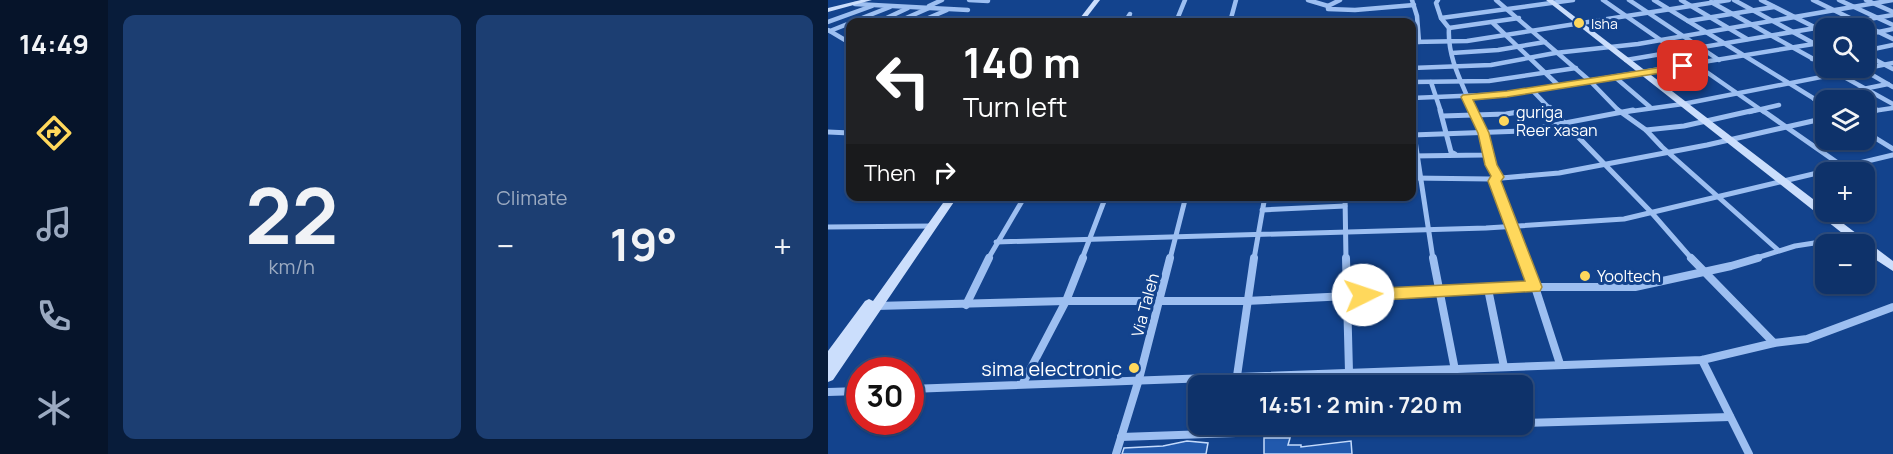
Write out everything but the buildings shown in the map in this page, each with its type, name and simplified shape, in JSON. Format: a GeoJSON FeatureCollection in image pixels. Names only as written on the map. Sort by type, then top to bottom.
{"type":"FeatureCollection","features":[{"type":"Feature","properties":{"kind":"street"},"geometry":{"type":"LineString","coordinates":[[906,18],[942,0]]}},
{"type":"Feature","properties":{"kind":"street"},"geometry":{"type":"LineString","coordinates":[[969,0],[988,1]]}},
{"type":"Feature","properties":{"kind":"street"},"geometry":{"type":"LineString","coordinates":[[1079,18],[1092,0]]}},
{"type":"Feature","properties":{"kind":"street"},"geometry":{"type":"LineString","coordinates":[[1083,18],[1098,0]]}},
{"type":"Feature","properties":{"kind":"street"},"geometry":{"type":"LineString","coordinates":[[1178,18],[1185,0]]}},
{"type":"Feature","properties":{"kind":"street"},"geometry":{"type":"LineString","coordinates":[[1231,18],[1236,0]]}},
{"type":"Feature","properties":{"kind":"street"},"geometry":{"type":"LineString","coordinates":[[1308,0],[1328,6],[1340,0]]}},
{"type":"Feature","properties":{"kind":"street"},"geometry":{"type":"LineString","coordinates":[[1412,0],[1419,24],[1419,42],[1448,42],[1581,24],[1708,1],[1732,0],[1815,44]]}},
{"type":"Feature","properties":{"kind":"street"},"geometry":{"type":"LineString","coordinates":[[1437,0],[1441,18],[1449,28],[1448,42],[1456,67],[1483,133],[1491,165],[1498,177]]}},
{"type":"Feature","properties":{"kind":"street"},"geometry":{"type":"LineString","coordinates":[[1496,0],[1590,81],[1622,113],[1646,130],[1662,147],[1778,250]]}},
{"type":"Feature","properties":{"kind":"street"},"geometry":{"type":"LineString","coordinates":[[1441,18],[1551,1],[1573,0]]}},
{"type":"Feature","properties":{"kind":"street"},"geometry":{"type":"LineString","coordinates":[[1603,0],[1837,162]]}},
{"type":"Feature","properties":{"kind":"street"},"geometry":{"type":"LineString","coordinates":[[1629,0],[1719,60]]}},
{"type":"Feature","properties":{"kind":"street"},"geometry":{"type":"LineString","coordinates":[[1654,0],[1814,99],[1865,88],[1890,86]]}},
{"type":"Feature","properties":{"kind":"street"},"geometry":{"type":"LineString","coordinates":[[1681,0],[1747,39]]}},
{"type":"Feature","properties":{"kind":"street"},"geometry":{"type":"LineString","coordinates":[[1761,0],[1814,27]]}},
{"type":"Feature","properties":{"kind":"street"},"geometry":{"type":"LineString","coordinates":[[1813,0],[1849,18]]}},
{"type":"Feature","properties":{"kind":"street"},"geometry":{"type":"LineString","coordinates":[[1839,0],[1893,27]]}},
{"type":"Feature","properties":{"kind":"street"},"geometry":{"type":"LineString","coordinates":[[1866,0],[1893,14]]}},
{"type":"Feature","properties":{"kind":"street"},"geometry":{"type":"LineString","coordinates":[[1416,68],[1491,65],[1555,53],[1660,40],[1893,0]]}},
{"type":"Feature","properties":{"kind":"street"},"geometry":{"type":"LineString","coordinates":[[1551,1],[1849,234]]}},
{"type":"Feature","properties":{"kind":"street"},"geometry":{"type":"LineString","coordinates":[[1708,1],[1815,61]]}},
{"type":"Feature","properties":{"kind":"street"},"geometry":{"type":"LineString","coordinates":[[828,9],[858,2],[968,10]]}},
{"type":"Feature","properties":{"kind":"street"},"geometry":{"type":"LineString","coordinates":[[828,22],[871,3]]}},
{"type":"Feature","properties":{"kind":"street"},"geometry":{"type":"LineString","coordinates":[[1328,6],[1331,11],[1343,11],[1414,5]]}},
{"type":"Feature","properties":{"kind":"street"},"geometry":{"type":"LineString","coordinates":[[863,18],[893,6]]}},
{"type":"Feature","properties":{"kind":"street"},"geometry":{"type":"LineString","coordinates":[[887,18],[912,7]]}},
{"type":"Feature","properties":{"kind":"street"},"geometry":{"type":"LineString","coordinates":[[1688,21],[1774,7]]}},
{"type":"Feature","properties":{"kind":"street"},"geometry":{"type":"LineString","coordinates":[[929,18],[950,9]]}},
{"type":"Feature","properties":{"kind":"street"},"geometry":{"type":"LineString","coordinates":[[1875,18],[1893,14]]}},
{"type":"Feature","properties":{"kind":"street"},"geometry":{"type":"LineString","coordinates":[[1449,28],[1519,18]]}},
{"type":"Feature","properties":{"kind":"street"},"geometry":{"type":"LineString","coordinates":[[1493,23],[1559,86]]}},
{"type":"Feature","properties":{"kind":"street"},"geometry":{"type":"LineString","coordinates":[[829,31],[846,25]]}},
{"type":"Feature","properties":{"kind":"street"},"geometry":{"type":"LineString","coordinates":[[1626,60],[1814,27]]}},
{"type":"Feature","properties":{"kind":"street"},"geometry":{"type":"LineString","coordinates":[[1875,33],[1893,27]]}},
{"type":"Feature","properties":{"kind":"street"},"geometry":{"type":"LineString","coordinates":[[1875,30],[1893,39]]}},
{"type":"Feature","properties":{"kind":"street"},"geometry":{"type":"LineString","coordinates":[[829,31],[846,41]]}},
{"type":"Feature","properties":{"kind":"street"},"geometry":{"type":"LineString","coordinates":[[1452,53],[1489,51],[1545,42]]}},
{"type":"Feature","properties":{"kind":"street"},"geometry":{"type":"LineString","coordinates":[[1416,98],[1467,97],[1532,90],[1815,44]]}},
{"type":"Feature","properties":{"kind":"street"},"geometry":{"type":"LineString","coordinates":[[1875,49],[1893,45]]}},
{"type":"Feature","properties":{"kind":"street"},"geometry":{"type":"LineString","coordinates":[[1875,59],[1893,69]]}},
{"type":"Feature","properties":{"kind":"street"},"geometry":{"type":"LineString","coordinates":[[1875,66],[1893,63]]}},
{"type":"Feature","properties":{"kind":"street"},"geometry":{"type":"LineString","coordinates":[[1416,82],[1463,82],[1575,68]]}},
{"type":"Feature","properties":{"kind":"street"},"geometry":{"type":"LineString","coordinates":[[1875,77],[1890,86]]}},
{"type":"Feature","properties":{"kind":"street"},"geometry":{"type":"LineString","coordinates":[[1616,78],[1650,107]]}},
{"type":"Feature","properties":{"kind":"street"},"geometry":{"type":"LineString","coordinates":[[1416,135],[1523,131],[1650,107],[1683,104],[1815,78]]}},
{"type":"Feature","properties":{"kind":"street"},"geometry":{"type":"LineString","coordinates":[[1847,78],[1893,106]]}},
{"type":"Feature","properties":{"kind":"street"},"geometry":{"type":"LineString","coordinates":[[1431,82],[1448,133],[1451,152],[1455,154]]}},
{"type":"Feature","properties":{"kind":"street"},"geometry":{"type":"LineString","coordinates":[[1532,90],[1651,212],[1704,273],[1774,343]]}},
{"type":"Feature","properties":{"kind":"street"},"geometry":{"type":"LineString","coordinates":[[1646,130],[1705,121],[1779,105]]}},
{"type":"Feature","properties":{"kind":"street"},"geometry":{"type":"LineString","coordinates":[[1875,110],[1893,106]]}},
{"type":"Feature","properties":{"kind":"street"},"geometry":{"type":"LineString","coordinates":[[1442,116],[1506,114],[1550,107]]}},
{"type":"Feature","properties":{"kind":"street"},"geometry":{"type":"LineString","coordinates":[[1419,178],[1490,179],[1559,173],[1730,140],[1815,121]]}},
{"type":"Feature","properties":{"kind":"street"},"geometry":{"type":"LineString","coordinates":[[828,132],[846,134]]}},
{"type":"Feature","properties":{"kind":"street"},"geometry":{"type":"LineString","coordinates":[[1875,137],[1893,149]]}},
{"type":"Feature","properties":{"kind":"street"},"geometry":{"type":"LineString","coordinates":[[1416,156],[1455,154],[1484,156],[1488,153]]}},
{"type":"Feature","properties":{"kind":"street"},"geometry":{"type":"LineString","coordinates":[[1867,162],[1893,155]]}},
{"type":"Feature","properties":{"kind":"street"},"geometry":{"type":"LineString","coordinates":[[1416,165],[1423,188],[1438,290],[1455,370]]}},
{"type":"Feature","properties":{"kind":"street"},"geometry":{"type":"LineString","coordinates":[[996,242],[1090,237],[1260,236],[1428,231],[1587,223],[1624,219],[1815,174]]}},
{"type":"Feature","properties":{"kind":"street"},"geometry":{"type":"LineString","coordinates":[[1498,177],[1494,181],[1495,186],[1534,287],[1560,364]]}},
{"type":"Feature","properties":{"kind":"street"},"geometry":{"type":"LineString","coordinates":[[928,226],[943,201]]}},
{"type":"Feature","properties":{"kind":"street"},"geometry":{"type":"LineString","coordinates":[[828,361],[949,201]]}},
{"type":"Feature","properties":{"kind":"street"},"geometry":{"type":"LineString","coordinates":[[966,305],[996,242],[1022,201]]}},
{"type":"Feature","properties":{"kind":"street"},"geometry":{"type":"LineString","coordinates":[[1023,384],[1066,301],[1104,201]]}},
{"type":"Feature","properties":{"kind":"street","name":"Via Taleh"},"geometry":{"type":"LineString","coordinates":[[1116,454],[1139,380],[1178,236],[1185,201]]}},
{"type":"Feature","properties":{"kind":"street"},"geometry":{"type":"LineString","coordinates":[[1237,375],[1246,301],[1260,236],[1264,201]]}},
{"type":"Feature","properties":{"kind":"street"},"geometry":{"type":"LineString","coordinates":[[1345,201],[1349,372]]}},
{"type":"Feature","properties":{"kind":"street"},"geometry":{"type":"LineString","coordinates":[[1262,210],[1345,206]]}},
{"type":"Feature","properties":{"kind":"street"},"geometry":{"type":"LineString","coordinates":[[828,227],[928,226]]}},
{"type":"Feature","properties":{"kind":"street"},"geometry":{"type":"LineString","coordinates":[[871,306],[1066,301],[1246,301],[1438,290],[1635,287],[1704,273],[1778,250],[1815,242]]}},
{"type":"Feature","properties":{"kind":"street"},"geometry":{"type":"LineString","coordinates":[[1875,253],[1893,267]]}},
{"type":"Feature","properties":{"kind":"street"},"geometry":{"type":"LineString","coordinates":[[1488,289],[1504,367]]}},
{"type":"Feature","properties":{"kind":"street"},"geometry":{"type":"LineString","coordinates":[[828,376],[871,306]]}},
{"type":"Feature","properties":{"kind":"street"},"geometry":{"type":"LineString","coordinates":[[1265,375],[1702,360],[1774,343],[1807,339],[1893,307]]}},
{"type":"Feature","properties":{"kind":"street"},"geometry":{"type":"LineString","coordinates":[[1702,360],[1749,454]]}},
{"type":"Feature","properties":{"kind":"street"},"geometry":{"type":"LineString","coordinates":[[924,388],[1188,378]]}},
{"type":"Feature","properties":{"kind":"street"},"geometry":{"type":"LineString","coordinates":[[828,392],[846,391]]}},
{"type":"Feature","properties":{"kind":"street"},"geometry":{"type":"LineString","coordinates":[[1533,423],[1730,417]]}},
{"type":"Feature","properties":{"kind":"street"},"geometry":{"type":"LineString","coordinates":[[1121,437],[1188,435]]}},
{"type":"Feature","properties":{"kind":"place","name":"Isha"},"geometry":{"type":"Point","coordinates":[1579,23]}},
{"type":"Feature","properties":{"kind":"place","name":"guriga Reer xasan"},"geometry":{"type":"Point","coordinates":[1504,121]}},
{"type":"Feature","properties":{"kind":"place","name":"Yooltech"},"geometry":{"type":"Point","coordinates":[1585,276]}},
{"type":"Feature","properties":{"kind":"place","name":"sima electronic"},"geometry":{"type":"Point","coordinates":[1134,368]}},
{"type":"Feature","properties":{"kind":"route"},"geometry":{"type":"LineString","coordinates":[[1363,295],[1534,287],[1499,199],[1494,181],[1498,177],[1491,165],[1483,133],[1467,97],[1507,94],[1683,66]]}}]}
